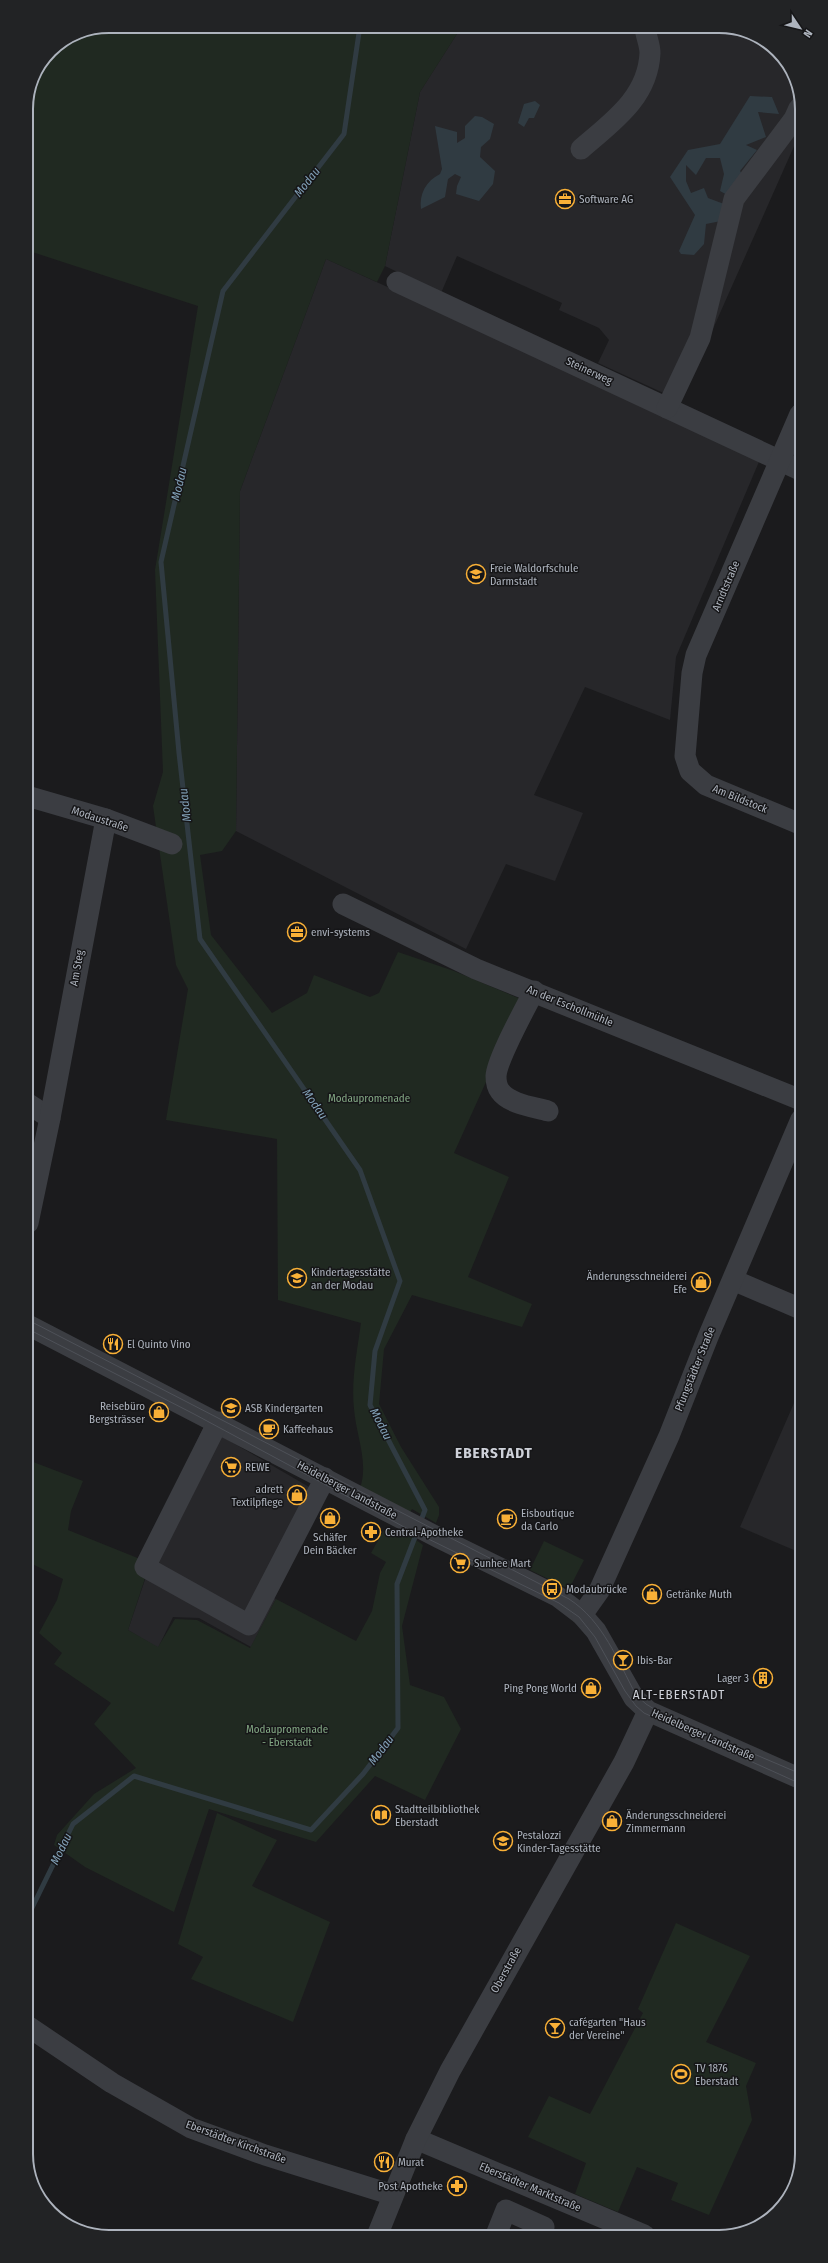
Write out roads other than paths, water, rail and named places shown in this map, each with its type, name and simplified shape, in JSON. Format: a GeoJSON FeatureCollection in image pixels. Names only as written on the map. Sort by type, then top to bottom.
{"type":"FeatureCollection","features":[{"type":"Feature","properties":{"kind":"street"},"geometry":{"type":"LineString","coordinates":[[581,149],[621,116],[642,86],[650,54],[650,40],[648,33]]}},
{"type":"Feature","properties":{"kind":"street"},"geometry":{"type":"LineString","coordinates":[[667,408],[700,338],[734,199],[795,117]]}},
{"type":"Feature","properties":{"kind":"street","name":"Steinerweg"},"geometry":{"type":"LineString","coordinates":[[397,282],[795,468]]}},
{"type":"Feature","properties":{"kind":"street","name":"Arndtstraße"},"geometry":{"type":"LineString","coordinates":[[687,766],[686,748],[692,673],[696,655],[795,426]]}},
{"type":"Feature","properties":{"kind":"street","name":"Am Bildstock"},"geometry":{"type":"LineString","coordinates":[[687,766],[693,776],[706,785],[795,822]]}},
{"type":"Feature","properties":{"kind":"street","name":"Modaustraße"},"geometry":{"type":"LineString","coordinates":[[33,798],[106,819],[172,844]]}},
{"type":"Feature","properties":{"kind":"street","name":"Am Steg"},"geometry":{"type":"LineString","coordinates":[[33,1199],[50,1118],[106,819]]}},
{"type":"Feature","properties":{"kind":"street","name":"An der Eschollmühle"},"geometry":{"type":"LineString","coordinates":[[344,904],[476,969],[534,991],[795,1098]]}},
{"type":"Feature","properties":{"kind":"street"},"geometry":{"type":"LineString","coordinates":[[534,991],[502,1058],[496,1076],[496,1084],[504,1095],[520,1103],[548,1111]]}},
{"type":"Feature","properties":{"kind":"street"},"geometry":{"type":"LineString","coordinates":[[33,1106],[50,1118]]}},
{"type":"Feature","properties":{"kind":"street","name":"Pfungstädter Straße"},"geometry":{"type":"LineString","coordinates":[[582,1615],[599,1592],[668,1436],[795,1131]]}},
{"type":"Feature","properties":{"kind":"street"},"geometry":{"type":"LineString","coordinates":[[733,1280],[795,1306]]}},
{"type":"Feature","properties":{"kind":"street","name":"Heidelberger Landstraße"},"geometry":{"type":"LineString","coordinates":[[33,1328],[218,1422],[433,1535],[557,1596],[582,1615],[596,1631],[634,1698],[648,1710],[795,1776]]}},
{"type":"Feature","properties":{"kind":"street"},"geometry":{"type":"LineString","coordinates":[[218,1422],[145,1567],[249,1625],[325,1478]]}},
{"type":"Feature","properties":{"kind":"street","name":"Oberstraße"},"geometry":{"type":"LineString","coordinates":[[379,2230],[416,2139],[476,2024],[624,1762],[648,1710]]}},
{"type":"Feature","properties":{"kind":"street","name":"Eberstädter Kirchstraße"},"geometry":{"type":"LineString","coordinates":[[33,2030],[112,2083],[192,2128],[265,2154],[393,2195]]}},
{"type":"Feature","properties":{"kind":"street","name":"Eberstädter Marktstraße"},"geometry":{"type":"LineString","coordinates":[[416,2139],[634,2230]]}},
{"type":"Feature","properties":{"kind":"street"},"geometry":{"type":"LineString","coordinates":[[517,2215],[530,2186]]}},
{"type":"Feature","properties":{"kind":"street"},"geometry":{"type":"LineString","coordinates":[[498,2230],[506,2210],[544,2227],[542,2230]]}},
{"type":"Feature","properties":{"kind":"waterway","name":"Modau"},"geometry":{"type":"LineString","coordinates":[[359,33],[344,134],[223,291],[161,562],[179,753],[200,939],[360,1170],[400,1281],[375,1351],[370,1405],[425,1510],[420,1523]]}},
{"type":"Feature","properties":{"kind":"waterway","name":"Modau"},"geometry":{"type":"LineString","coordinates":[[33,1906],[73,1824],[134,1776],[311,1830],[363,1774],[398,1728],[397,1584],[417,1532]]}},
{"type":"Feature","properties":{"kind":"tram line"},"geometry":{"type":"LineString","coordinates":[[33,1323],[569,1599],[581,1608],[600,1630],[616,1655],[636,1695],[646,1704],[667,1717],[795,1771]]}},
{"type":"Feature","properties":{"kind":"tram line"},"geometry":{"type":"LineString","coordinates":[[33,1332],[194,1414],[406,1528],[559,1603],[579,1617],[595,1637],[625,1691],[636,1706],[644,1713],[795,1781]]}},
{"type":"Feature","properties":{"kind":"place","name":"Software AG"},"geometry":{"type":"Point","coordinates":[565,199]}},
{"type":"Feature","properties":{"kind":"place","name":"Freie Waldorfschule Darmstadt"},"geometry":{"type":"Point","coordinates":[476,574]}},
{"type":"Feature","properties":{"kind":"place","name":"envi-systems"},"geometry":{"type":"Point","coordinates":[297,932]}},
{"type":"Feature","properties":{"kind":"place","name":"Kindertagesstätte an der Modau"},"geometry":{"type":"Point","coordinates":[297,1278]}},
{"type":"Feature","properties":{"kind":"place","name":"Änderungsschneiderei Efe"},"geometry":{"type":"Point","coordinates":[701,1282]}},
{"type":"Feature","properties":{"kind":"place","name":"El Quinto Vino"},"geometry":{"type":"Point","coordinates":[113,1344]}},
{"type":"Feature","properties":{"kind":"place","name":"ASB Kindergarten"},"geometry":{"type":"Point","coordinates":[231,1408]}},
{"type":"Feature","properties":{"kind":"place","name":"Reisebüro Bergsträsser"},"geometry":{"type":"Point","coordinates":[159,1412]}},
{"type":"Feature","properties":{"kind":"place","name":"Kaffeehaus"},"geometry":{"type":"Point","coordinates":[269,1429]}},
{"type":"Feature","properties":{"kind":"place","name":"REWE"},"geometry":{"type":"Point","coordinates":[231,1467]}},
{"type":"Feature","properties":{"kind":"place","name":"adrett Textilpflege"},"geometry":{"type":"Point","coordinates":[297,1495]}},
{"type":"Feature","properties":{"kind":"place","name":"Schäfer Dein Bäcker"},"geometry":{"type":"Point","coordinates":[330,1518]}},
{"type":"Feature","properties":{"kind":"place","name":"Eisboutique da Carlo"},"geometry":{"type":"Point","coordinates":[507,1519]}},
{"type":"Feature","properties":{"kind":"place","name":"Central-Apotheke"},"geometry":{"type":"Point","coordinates":[371,1532]}},
{"type":"Feature","properties":{"kind":"place","name":"Sunhee Mart"},"geometry":{"type":"Point","coordinates":[460,1563]}},
{"type":"Feature","properties":{"kind":"place","name":"Modaubrücke"},"geometry":{"type":"Point","coordinates":[552,1589]}},
{"type":"Feature","properties":{"kind":"place","name":"Getränke Muth"},"geometry":{"type":"Point","coordinates":[652,1594]}},
{"type":"Feature","properties":{"kind":"place","name":"Ibis-Bar"},"geometry":{"type":"Point","coordinates":[623,1660]}},
{"type":"Feature","properties":{"kind":"place","name":"Lager 3"},"geometry":{"type":"Point","coordinates":[763,1678]}},
{"type":"Feature","properties":{"kind":"place","name":"Ping Pong World"},"geometry":{"type":"Point","coordinates":[591,1688]}},
{"type":"Feature","properties":{"kind":"place","name":"Stadtteilbibliothek Eberstadt"},"geometry":{"type":"Point","coordinates":[381,1815]}},
{"type":"Feature","properties":{"kind":"place","name":"Änderungsschneiderei Zimmermann"},"geometry":{"type":"Point","coordinates":[612,1821]}},
{"type":"Feature","properties":{"kind":"place","name":"Pestalozzi Kinder-Tagesstätte"},"geometry":{"type":"Point","coordinates":[503,1841]}},
{"type":"Feature","properties":{"kind":"place","name":"cafégarten \"Haus der Vereine\""},"geometry":{"type":"Point","coordinates":[555,2028]}},
{"type":"Feature","properties":{"kind":"place","name":"TV 1876 Eberstadt"},"geometry":{"type":"Point","coordinates":[681,2074]}},
{"type":"Feature","properties":{"kind":"place","name":"Murat"},"geometry":{"type":"Point","coordinates":[384,2162]}},
{"type":"Feature","properties":{"kind":"place","name":"Post Apotheke"},"geometry":{"type":"Point","coordinates":[457,2186]}},
{"type":"Feature","properties":{"kind":"district","name":"EBERSTADT"},"geometry":{"type":"Point","coordinates":[494,1453]}},
{"type":"Feature","properties":{"kind":"district","name":"ALT-EBERSTADT"},"geometry":{"type":"Point","coordinates":[679,1694]}},
{"type":"Feature","properties":{"kind":"park label","name":"Modaupromenade"},"geometry":{"type":"Point","coordinates":[369,1098]}},
{"type":"Feature","properties":{"kind":"park label","name":"Modaupromenade - Eberstadt"},"geometry":{"type":"Point","coordinates":[287,1735]}}]}
